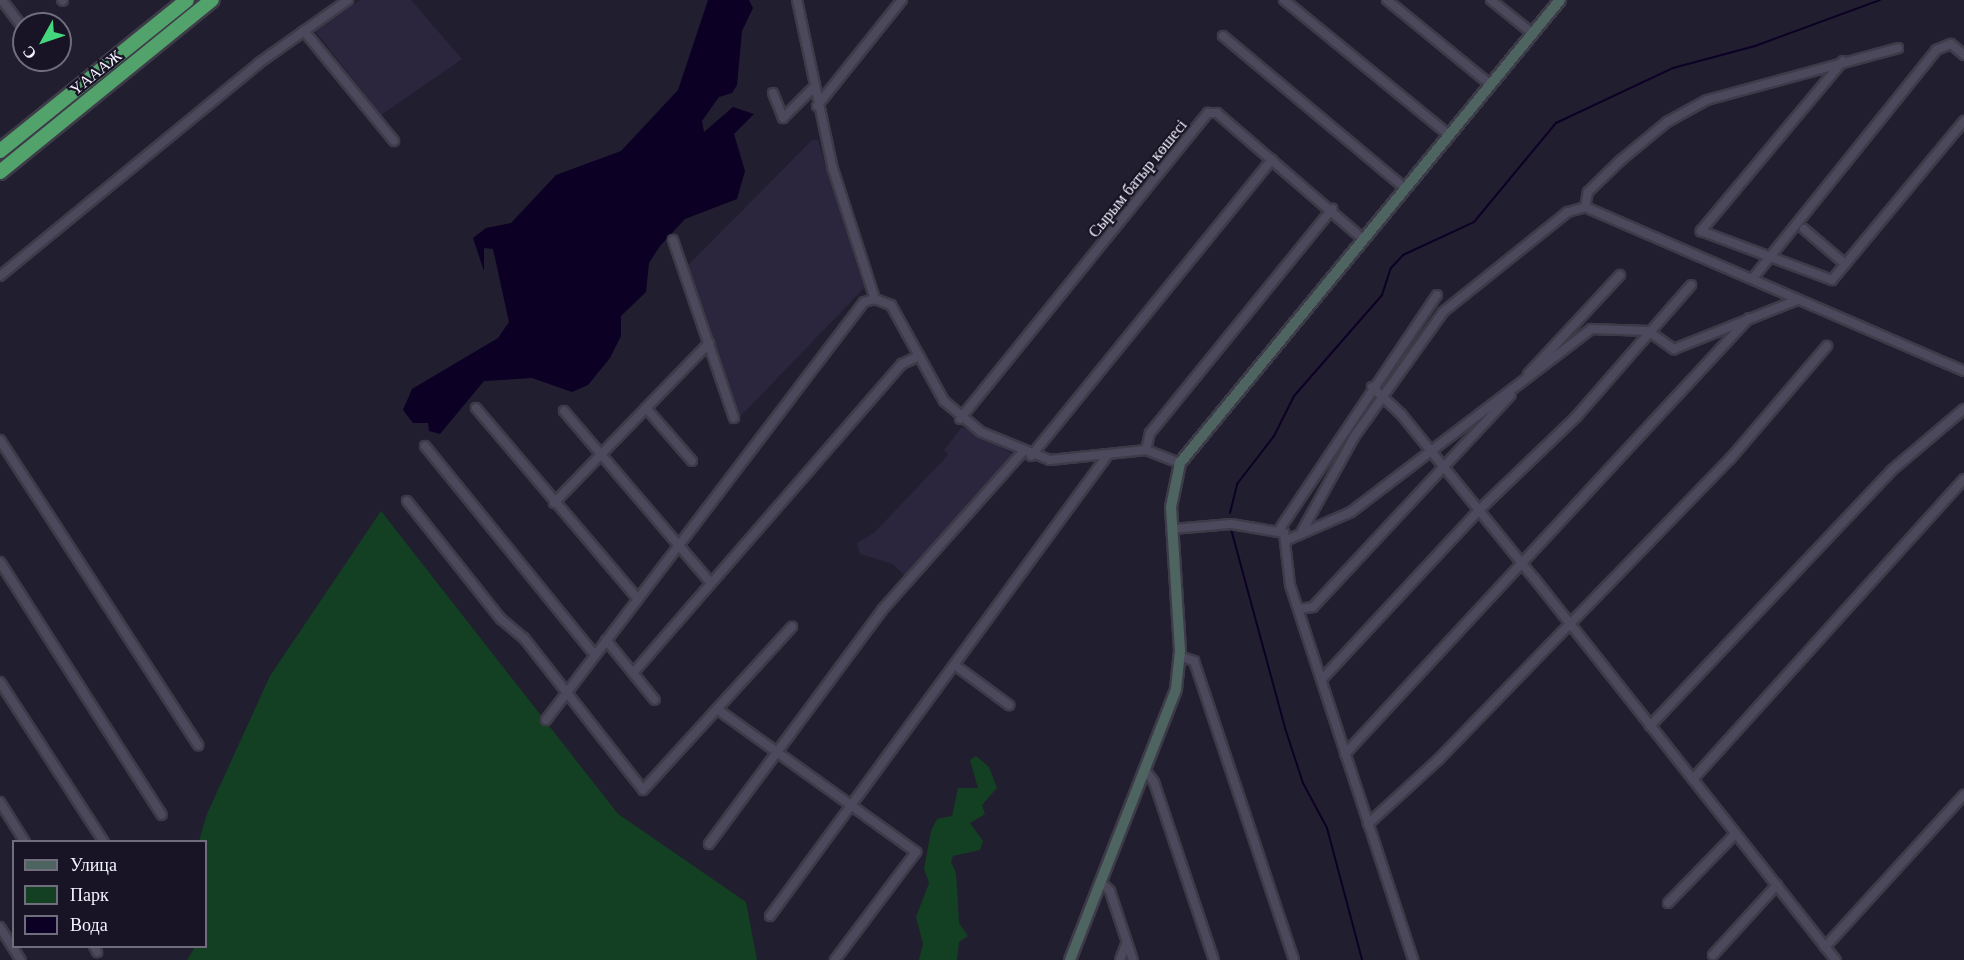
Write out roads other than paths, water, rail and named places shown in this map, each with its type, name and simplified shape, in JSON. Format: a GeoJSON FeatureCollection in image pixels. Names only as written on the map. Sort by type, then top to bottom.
{"type":"FeatureCollection","features":[{"type":"Feature","properties":{"kind":"highway","name":"ҮАААЖ"},"geometry":{"type":"LineString","coordinates":[[0,151],[187,0]]}},
{"type":"Feature","properties":{"kind":"highway","name":"ҮАААЖ"},"geometry":{"type":"LineString","coordinates":[[0,172],[212,0]]}},
{"type":"Feature","properties":{"kind":"main road"},"geometry":{"type":"LineString","coordinates":[[1070,960],[1176,689],[1179,656],[1172,492],[1180,464],[1560,0]]}},
{"type":"Feature","properties":{"kind":"street"},"geometry":{"type":"LineString","coordinates":[[2,0],[12,13]]}},
{"type":"Feature","properties":{"kind":"street"},"geometry":{"type":"LineString","coordinates":[[0,276],[304,31],[348,0]]}},
{"type":"Feature","properties":{"kind":"street"},"geometry":{"type":"LineString","coordinates":[[797,0],[817,106],[875,299]]}},
{"type":"Feature","properties":{"kind":"street"},"geometry":{"type":"LineString","coordinates":[[817,106],[902,0]]}},
{"type":"Feature","properties":{"kind":"street"},"geometry":{"type":"LineString","coordinates":[[1284,0],[1449,135]]}},
{"type":"Feature","properties":{"kind":"street"},"geometry":{"type":"LineString","coordinates":[[1387,0],[1491,85]]}},
{"type":"Feature","properties":{"kind":"street"},"geometry":{"type":"LineString","coordinates":[[1491,0],[1533,34]]}},
{"type":"Feature","properties":{"kind":"street"},"geometry":{"type":"LineString","coordinates":[[304,31],[394,141]]}},
{"type":"Feature","properties":{"kind":"street"},"geometry":{"type":"LineString","coordinates":[[1223,36],[1405,188]]}},
{"type":"Feature","properties":{"kind":"street"},"geometry":{"type":"LineString","coordinates":[[1753,278],[1765,258],[1936,50],[1951,44],[1964,55]]}},
{"type":"Feature","properties":{"kind":"street"},"geometry":{"type":"LineString","coordinates":[[1584,207],[1588,192],[1667,122],[1707,100],[1843,61],[1898,48]]}},
{"type":"Feature","properties":{"kind":"street"},"geometry":{"type":"LineString","coordinates":[[1843,61],[1701,231],[1765,258],[1832,280],[1964,121]]}},
{"type":"Feature","properties":{"kind":"street"},"geometry":{"type":"LineString","coordinates":[[773,93],[783,118],[813,87]]}},
{"type":"Feature","properties":{"kind":"street","name":"Сырым батыр көшесі"},"geometry":{"type":"LineString","coordinates":[[960,419],[1208,113],[1217,113],[1332,209],[1363,239]]}},
{"type":"Feature","properties":{"kind":"street"},"geometry":{"type":"LineString","coordinates":[[709,844],[882,610],[1027,454],[1272,159]]}},
{"type":"Feature","properties":{"kind":"street"},"geometry":{"type":"LineString","coordinates":[[1302,531],[1383,394],[1456,297],[1568,212],[1584,207],[1964,370]]}},
{"type":"Feature","properties":{"kind":"street"},"geometry":{"type":"LineString","coordinates":[[1146,450],[1150,433],[1332,209]]}},
{"type":"Feature","properties":{"kind":"street"},"geometry":{"type":"LineString","coordinates":[[1804,229],[1845,264]]}},
{"type":"Feature","properties":{"kind":"street"},"geometry":{"type":"LineString","coordinates":[[673,240],[734,418]]}},
{"type":"Feature","properties":{"kind":"street"},"geometry":{"type":"LineString","coordinates":[[1299,609],[1313,607],[1620,275]]}},
{"type":"Feature","properties":{"kind":"street"},"geometry":{"type":"LineString","coordinates":[[1323,678],[1478,512],[1576,417],[1691,285]]}},
{"type":"Feature","properties":{"kind":"street"},"geometry":{"type":"LineString","coordinates":[[1279,530],[1372,387],[1437,295]]}},
{"type":"Feature","properties":{"kind":"street"},"geometry":{"type":"LineString","coordinates":[[546,720],[854,309],[875,299],[891,305],[919,356],[960,419],[1027,454],[1071,460],[1146,450],[1180,464]]}},
{"type":"Feature","properties":{"kind":"street"},"geometry":{"type":"LineString","coordinates":[[1287,540],[1302,531],[1351,512],[1591,329],[1650,333],[1674,349],[1750,317],[1776,313],[1797,300]]}},
{"type":"Feature","properties":{"kind":"street"},"geometry":{"type":"LineString","coordinates":[[1345,754],[1750,317]]}},
{"type":"Feature","properties":{"kind":"street"},"geometry":{"type":"LineString","coordinates":[[554,503],[709,343]]}},
{"type":"Feature","properties":{"kind":"street"},"geometry":{"type":"LineString","coordinates":[[1368,824],[1439,759],[1567,624],[1730,459],[1827,346]]}},
{"type":"Feature","properties":{"kind":"street"},"geometry":{"type":"LineString","coordinates":[[634,672],[902,364],[919,356]]}},
{"type":"Feature","properties":{"kind":"street"},"geometry":{"type":"LineString","coordinates":[[1372,387],[1383,394],[1430,450],[1836,960]]}},
{"type":"Feature","properties":{"kind":"street"},"geometry":{"type":"LineString","coordinates":[[476,408],[554,503],[637,598]]}},
{"type":"Feature","properties":{"kind":"street"},"geometry":{"type":"LineString","coordinates":[[646,408],[692,461]]}},
{"type":"Feature","properties":{"kind":"street"},"geometry":{"type":"LineString","coordinates":[[1650,726],[1892,470],[1964,409]]}},
{"type":"Feature","properties":{"kind":"street"},"geometry":{"type":"LineString","coordinates":[[564,411],[711,584]]}},
{"type":"Feature","properties":{"kind":"street"},"geometry":{"type":"LineString","coordinates":[[0,440],[198,746]]}},
{"type":"Feature","properties":{"kind":"street"},"geometry":{"type":"LineString","coordinates":[[425,446],[595,655]]}},
{"type":"Feature","properties":{"kind":"street"},"geometry":{"type":"LineString","coordinates":[[770,916],[956,666],[1107,456]]}},
{"type":"Feature","properties":{"kind":"street"},"geometry":{"type":"LineString","coordinates":[[1693,778],[1964,479]]}},
{"type":"Feature","properties":{"kind":"street"},"geometry":{"type":"LineString","coordinates":[[407,501],[567,693],[643,790],[792,627]]}},
{"type":"Feature","properties":{"kind":"street"},"geometry":{"type":"LineString","coordinates":[[1173,528],[1223,524],[1279,530],[1287,540],[1290,585],[1323,678],[1345,754],[1413,960]]}},
{"type":"Feature","properties":{"kind":"street"},"geometry":{"type":"LineString","coordinates":[[0,562],[162,815]]}},
{"type":"Feature","properties":{"kind":"street"},"geometry":{"type":"LineString","coordinates":[[606,640],[655,700]]}},
{"type":"Feature","properties":{"kind":"street"},"geometry":{"type":"LineString","coordinates":[[1179,656],[1194,661],[1294,960]]}},
{"type":"Feature","properties":{"kind":"street"},"geometry":{"type":"LineString","coordinates":[[956,666],[1009,705]]}},
{"type":"Feature","properties":{"kind":"street"},"geometry":{"type":"LineString","coordinates":[[0,682],[103,840]]}},
{"type":"Feature","properties":{"kind":"street"},"geometry":{"type":"LineString","coordinates":[[717,709],[916,852],[835,960]]}},
{"type":"Feature","properties":{"kind":"street"},"geometry":{"type":"LineString","coordinates":[[1145,770],[1154,782],[1214,960]]}},
{"type":"Feature","properties":{"kind":"street"},"geometry":{"type":"LineString","coordinates":[[1825,947],[1964,795]]}},
{"type":"Feature","properties":{"kind":"street"},"geometry":{"type":"LineString","coordinates":[[0,802],[24,840]]}},
{"type":"Feature","properties":{"kind":"street"},"geometry":{"type":"LineString","coordinates":[[1668,903],[1736,834]]}},
{"type":"Feature","properties":{"kind":"street"},"geometry":{"type":"LineString","coordinates":[[1102,883],[1133,960]]}},
{"type":"Feature","properties":{"kind":"street"},"geometry":{"type":"LineString","coordinates":[[1713,955],[1777,885]]}},
{"type":"Feature","properties":{"kind":"street"},"geometry":{"type":"LineString","coordinates":[[0,927],[12,946]]}},
{"type":"Feature","properties":{"kind":"street"},"geometry":{"type":"LineString","coordinates":[[1120,960],[1127,942]]}},
{"type":"Feature","properties":{"kind":"water"},"geometry":{"type":"Polygon","coordinates":[[[708,0],[749,0],[753,8],[742,31],[737,85],[732,93],[719,97],[702,121],[704,132],[733,107],[754,114],[734,134],[745,171],[737,199],[685,219],[660,246],[649,263],[646,292],[621,316],[621,336],[610,358],[588,385],[572,392],[532,378],[484,381],[440,434],[429,431],[428,423],[413,423],[403,410],[412,389],[498,338],[509,322],[493,249],[484,248],[484,271],[473,238],[486,228],[511,223],[556,175],[621,151],[678,90],[708,0]]]}},
{"type":"Feature","properties":{"kind":"waterway"},"geometry":{"type":"LineString","coordinates":[[1230,513],[1237,484],[1274,436],[1294,396],[1382,295],[1391,268],[1403,255],[1474,222],[1556,123],[1673,68],[1755,46],[1880,0]]}},
{"type":"Feature","properties":{"kind":"waterway"},"geometry":{"type":"LineString","coordinates":[[1231,529],[1285,728],[1303,783],[1327,828],[1362,960]]}}]}
